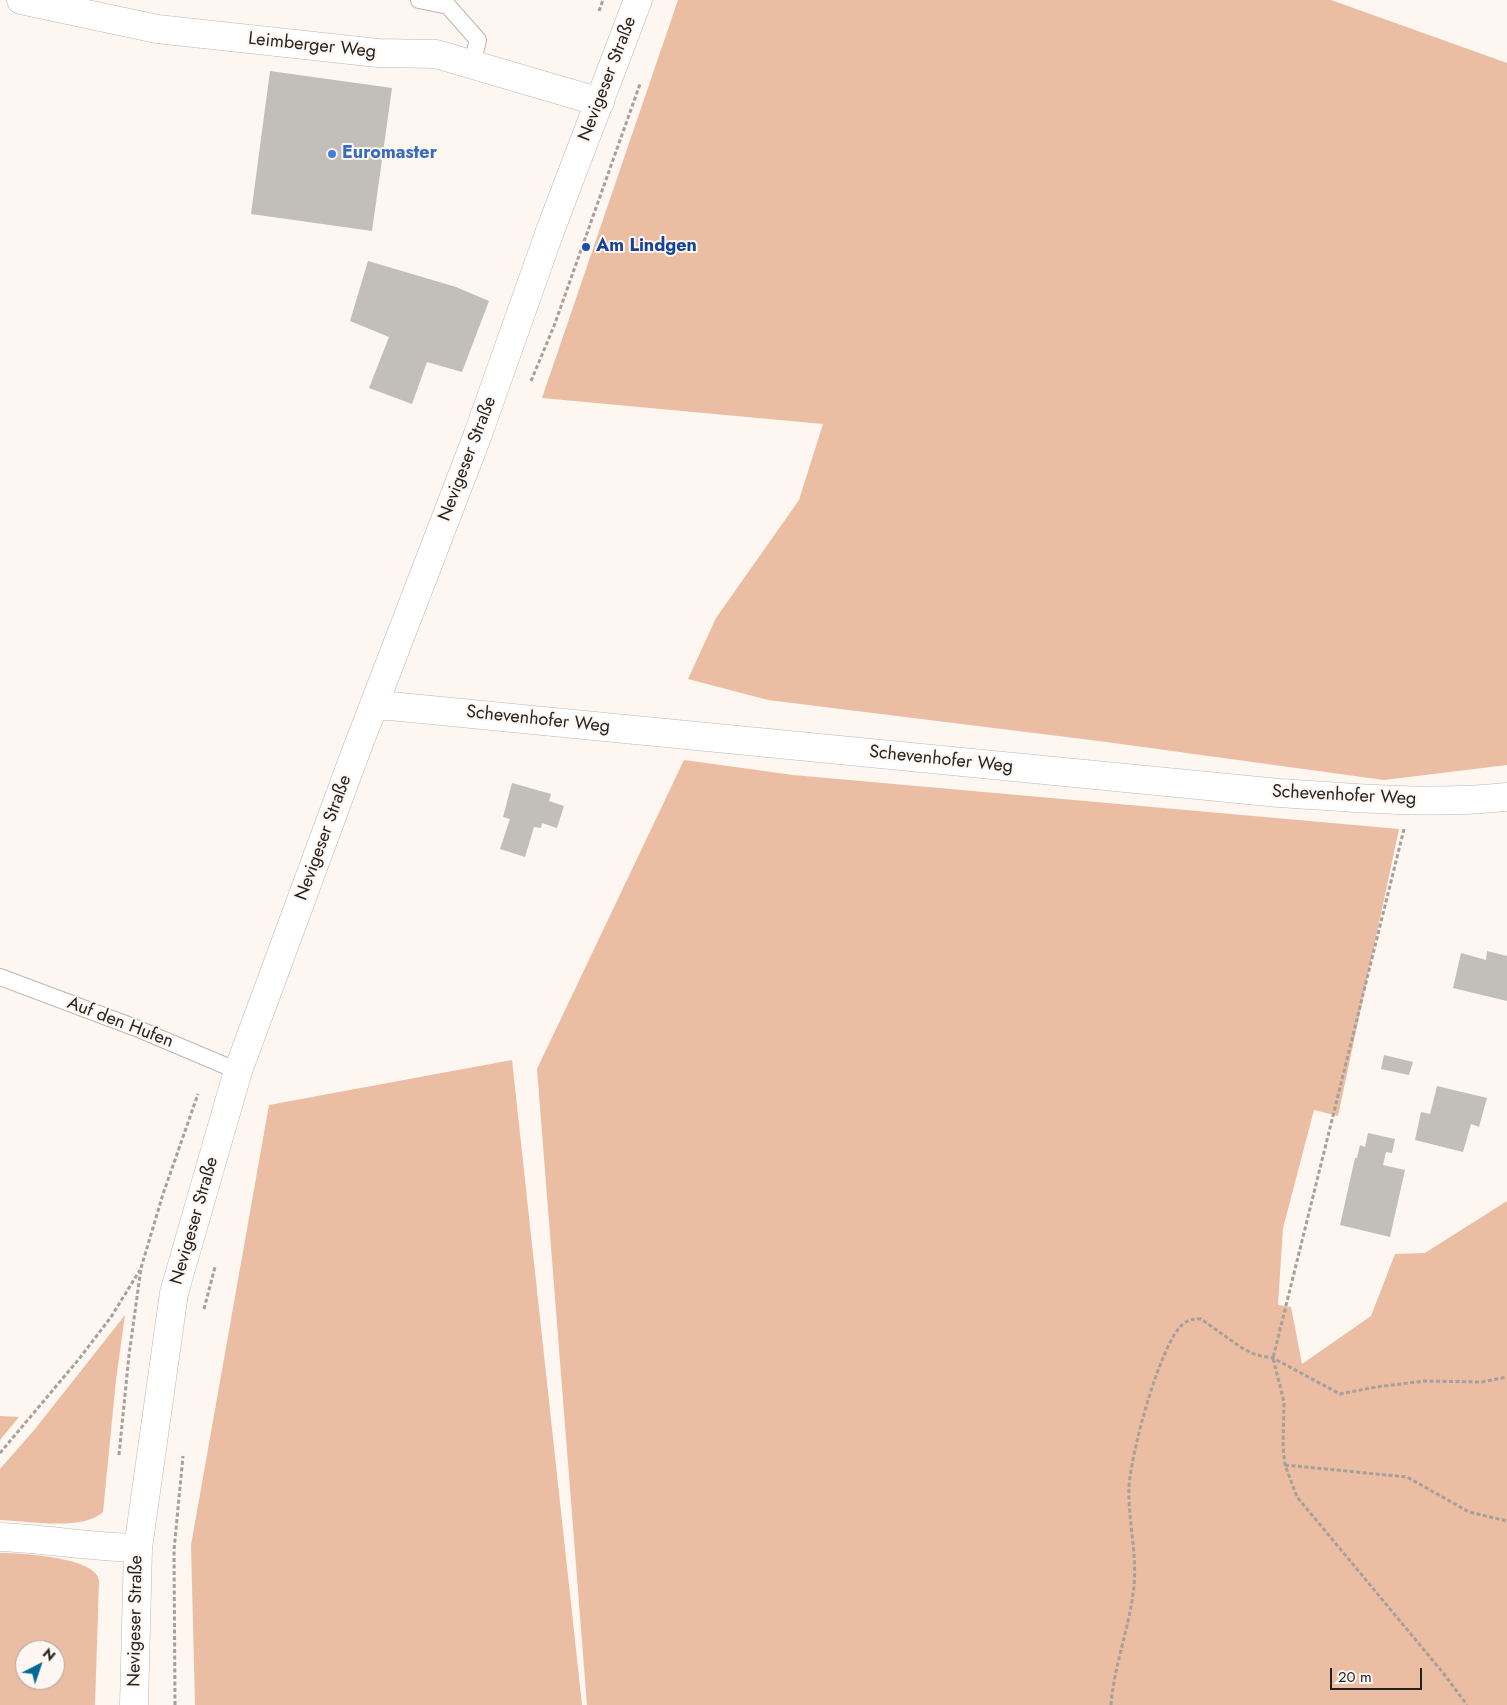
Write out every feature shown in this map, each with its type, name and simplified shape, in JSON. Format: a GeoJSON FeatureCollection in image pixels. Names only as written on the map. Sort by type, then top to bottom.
{"type":"FeatureCollection","features":[{"type":"Feature","properties":{"kind":"street","name":"Leimberger Weg"},"geometry":{"type":"LineString","coordinates":[[22,0],[157,29],[378,53],[436,54],[600,102]]}},
{"type":"Feature","properties":{"kind":"street","name":"Nevigeser Straße"},"geometry":{"type":"LineString","coordinates":[[134,1705],[138,1548],[174,1293],[238,1071],[355,754],[477,437],[550,231],[638,0]]}},
{"type":"Feature","properties":{"kind":"street","name":"Schevenhofer Weg"},"geometry":{"type":"LineString","coordinates":[[375,706],[1279,793],[1411,802],[1475,801],[1507,797]]}},
{"type":"Feature","properties":{"kind":"street"},"geometry":{"type":"LineString","coordinates":[[0,1537],[138,1548]]}},
{"type":"Feature","properties":{"kind":"lane"},"geometry":{"type":"LineString","coordinates":[[419,0],[448,6],[478,40],[472,64]]}},
{"type":"Feature","properties":{"kind":"lane","name":"Auf den Hufen"},"geometry":{"type":"LineString","coordinates":[[0,977],[136,1028],[238,1071]]}},
{"type":"Feature","properties":{"kind":"path"},"geometry":{"type":"LineString","coordinates":[[527,390],[554,326],[641,83]]}},
{"type":"Feature","properties":{"kind":"path"},"geometry":{"type":"LineString","coordinates":[[1411,802],[1273,1358],[1284,1402],[1283,1446],[1285,1464],[1297,1497],[1357,1567],[1467,1705]]}},
{"type":"Feature","properties":{"kind":"path"},"geometry":{"type":"LineString","coordinates":[[203,1312],[215,1266]]}},
{"type":"Feature","properties":{"kind":"path"},"geometry":{"type":"LineString","coordinates":[[0,1453],[79,1359],[111,1317],[141,1268]]}},
{"type":"Feature","properties":{"kind":"path"},"geometry":{"type":"LineString","coordinates":[[1111,1705],[1134,1586],[1129,1518],[1129,1485],[1150,1390],[1163,1360],[1180,1327],[1185,1322],[1194,1318],[1201,1319],[1242,1348],[1256,1355],[1273,1358],[1340,1394],[1425,1380],[1482,1382],[1507,1377]]}},
{"type":"Feature","properties":{"kind":"path"},"geometry":{"type":"LineString","coordinates":[[175,1705],[174,1550],[184,1454]]}},
{"type":"Feature","properties":{"kind":"path"},"geometry":{"type":"LineString","coordinates":[[1285,1464],[1407,1477],[1469,1512],[1507,1521]]}},
{"type":"Feature","properties":{"kind":"shaded area"},"geometry":{"type":"Polygon","coordinates":[[[678,0],[1331,0],[1507,63],[1507,765],[1384,780],[1099,741],[768,700],[688,679],[716,618],[799,500],[823,424],[542,398],[678,0]]]}},
{"type":"Feature","properties":{"kind":"shaded area"},"geometry":{"type":"Polygon","coordinates":[[[684,760],[793,775],[1399,829],[1338,1116],[1314,1110],[1283,1228],[1278,1305],[1291,1307],[1302,1364],[1371,1316],[1395,1254],[1425,1253],[1507,1201],[1507,1705],[587,1705],[537,1069],[684,760]]]}},
{"type":"Feature","properties":{"kind":"shaded area"},"geometry":{"type":"Polygon","coordinates":[[[512,1060],[582,1705],[195,1705],[191,1545],[269,1105],[512,1060]]]}},
{"type":"Feature","properties":{"kind":"shaded area"},"geometry":{"type":"Polygon","coordinates":[[[125,1315],[116,1380],[103,1512],[94,1518],[69,1523],[54,1524],[0,1520],[0,1469],[35,1429],[125,1315]]]}},
{"type":"Feature","properties":{"kind":"shaded area"},"geometry":{"type":"Polygon","coordinates":[[[0,1416],[19,1417],[0,1440],[0,1416]]]}},
{"type":"Feature","properties":{"kind":"shaded area"},"geometry":{"type":"Polygon","coordinates":[[[0,1553],[56,1558],[86,1566],[95,1573],[99,1581],[95,1705],[0,1705],[0,1553]]]}},
{"type":"Feature","properties":{"kind":"building"},"geometry":{"type":"Polygon","coordinates":[[[270,71],[392,88],[372,231],[251,214],[270,71]]]}},
{"type":"Feature","properties":{"kind":"building"},"geometry":{"type":"Polygon","coordinates":[[[368,261],[456,287],[489,301],[462,372],[427,362],[412,404],[369,388],[389,337],[350,321],[368,261]]]}},
{"type":"Feature","properties":{"kind":"building"},"geometry":{"type":"Polygon","coordinates":[[[512,783],[551,794],[549,801],[564,806],[557,828],[542,823],[541,828],[534,827],[525,857],[500,849],[510,819],[503,817],[512,783]]]}},
{"type":"Feature","properties":{"kind":"building"},"geometry":{"type":"Polygon","coordinates":[[[1487,951],[1507,956],[1507,1001],[1453,988],[1461,953],[1486,960],[1487,951]]]}},
{"type":"Feature","properties":{"kind":"building"},"geometry":{"type":"Polygon","coordinates":[[[1384,1055],[1413,1062],[1409,1075],[1381,1069],[1384,1055]]]}},
{"type":"Feature","properties":{"kind":"building"},"geometry":{"type":"Polygon","coordinates":[[[1437,1086],[1487,1098],[1479,1127],[1471,1124],[1463,1152],[1415,1140],[1421,1112],[1430,1114],[1437,1086]]]}},
{"type":"Feature","properties":{"kind":"building"},"geometry":{"type":"Polygon","coordinates":[[[1368,1133],[1395,1139],[1392,1153],[1386,1152],[1383,1165],[1405,1170],[1390,1237],[1340,1225],[1355,1158],[1357,1158],[1360,1145],[1365,1147],[1368,1133]]]}},
{"type":"Feature","properties":{"kind":"place","name":"Euromaster"},"geometry":{"type":"Point","coordinates":[332,154]}},
{"type":"Feature","properties":{"kind":"place","name":"Am Lindgen"},"geometry":{"type":"Point","coordinates":[586,247]}}]}
